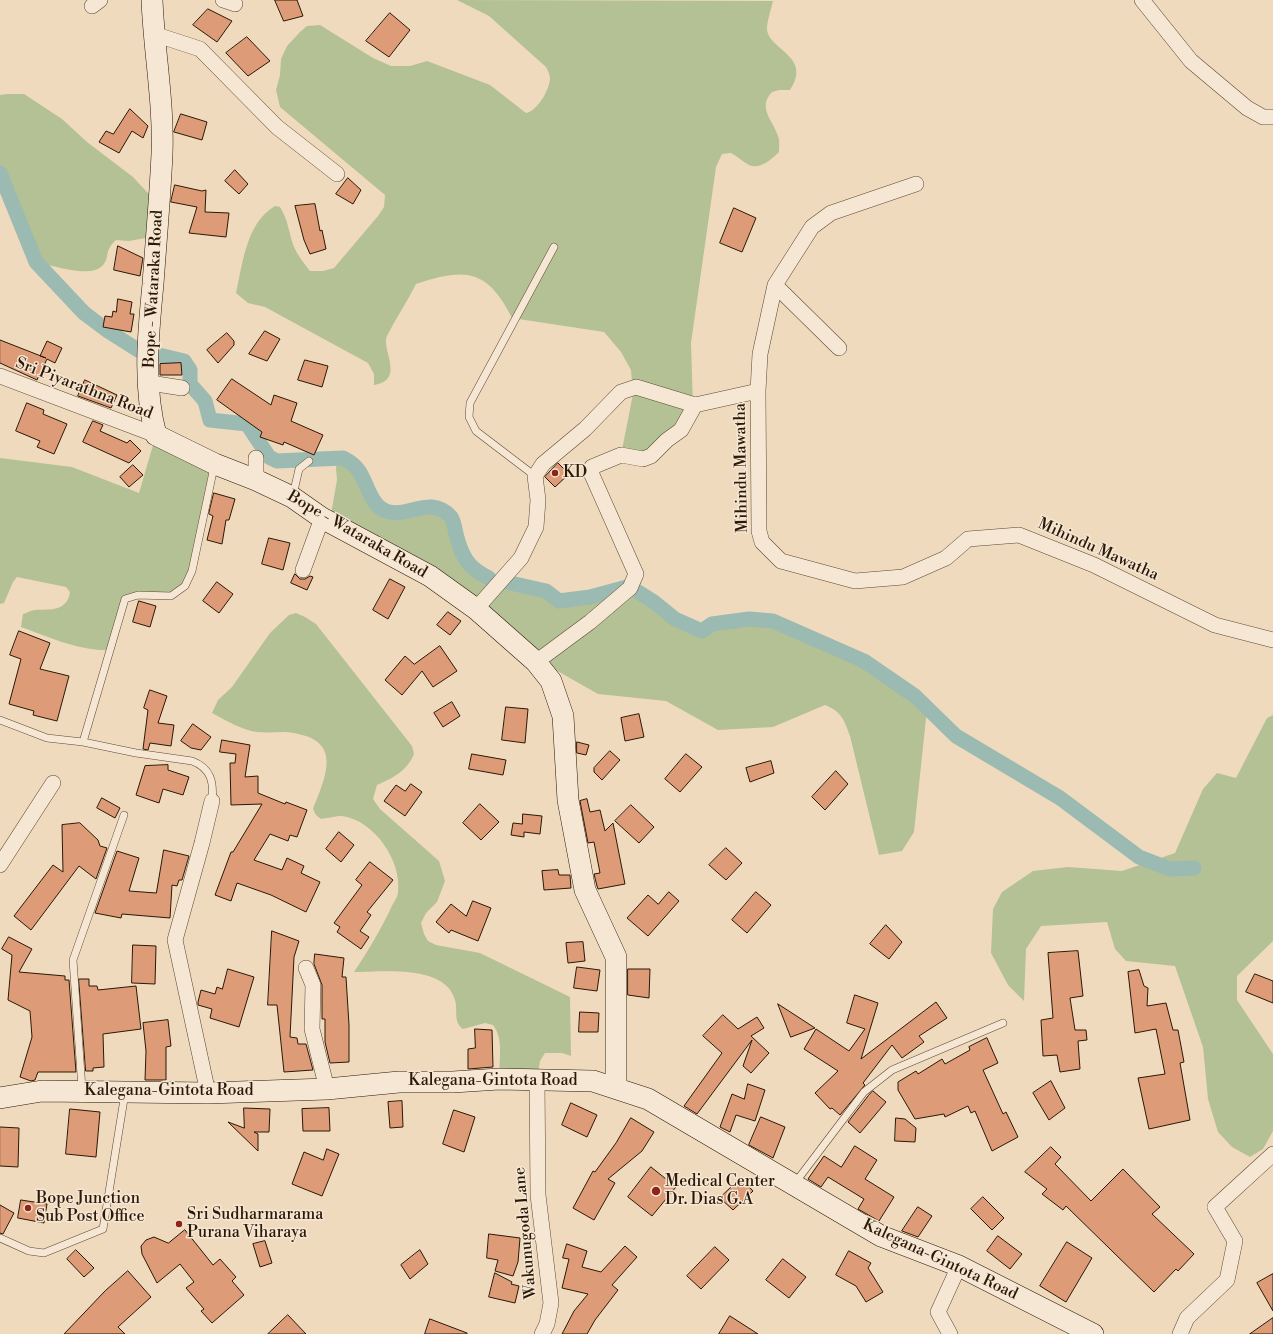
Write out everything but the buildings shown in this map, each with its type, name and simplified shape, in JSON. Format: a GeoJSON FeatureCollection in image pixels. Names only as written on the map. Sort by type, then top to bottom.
{"type":"FeatureCollection","features":[{"type":"Feature","properties":{"kind":"street","name":"Bope - Wataraka Road"},"geometry":{"type":"LineString","coordinates":[[152,0],[158,64],[162,152],[148,342],[152,418],[156,435],[215,464],[256,480],[292,497],[322,518],[430,576],[476,609],[536,662],[551,681],[562,716],[568,800],[585,890],[616,957],[616,1088]]}},
{"type":"Feature","properties":{"kind":"street"},"geometry":{"type":"LineString","coordinates":[[1142,0],[1191,61],[1247,108],[1263,117],[1273,117]]}},
{"type":"Feature","properties":{"kind":"street"},"geometry":{"type":"LineString","coordinates":[[154,34],[200,49],[277,127],[337,174]]}},
{"type":"Feature","properties":{"kind":"street","name":"Mihindu Mawatha"},"geometry":{"type":"LineString","coordinates":[[916,184],[831,213],[812,227],[775,285],[760,354],[758,391],[759,531],[762,542],[781,561],[855,581],[903,578],[946,558],[968,539],[1019,535],[1094,565],[1215,625],[1273,640]]}},
{"type":"Feature","properties":{"kind":"street"},"geometry":{"type":"LineString","coordinates":[[775,285],[839,348]]}},
{"type":"Feature","properties":{"kind":"street","name":"Sri Piyarathna Road"},"geometry":{"type":"LineString","coordinates":[[0,376],[156,435]]}},
{"type":"Feature","properties":{"kind":"street"},"geometry":{"type":"LineString","coordinates":[[150,383],[182,388]]}},
{"type":"Feature","properties":{"kind":"street"},"geometry":{"type":"LineString","coordinates":[[476,609],[521,558],[536,527],[538,500],[536,476],[543,464],[585,429],[621,392],[636,388],[695,405],[758,391]]}},
{"type":"Feature","properties":{"kind":"street"},"geometry":{"type":"LineString","coordinates":[[536,662],[590,622],[630,588],[636,574],[592,475],[592,466],[621,455],[643,459],[651,456],[667,440],[682,430],[695,405]]}},
{"type":"Feature","properties":{"kind":"street"},"geometry":{"type":"LineString","coordinates":[[256,458],[256,480]]}},
{"type":"Feature","properties":{"kind":"street"},"geometry":{"type":"LineString","coordinates":[[303,570],[322,518]]}},
{"type":"Feature","properties":{"kind":"street"},"geometry":{"type":"LineString","coordinates":[[0,865],[53,783]]}},
{"type":"Feature","properties":{"kind":"street"},"geometry":{"type":"LineString","coordinates":[[208,1093],[175,940],[212,801]]}},
{"type":"Feature","properties":{"kind":"street"},"geometry":{"type":"LineString","coordinates":[[306,968],[313,985],[312,1028],[327,1088]]}},
{"type":"Feature","properties":{"kind":"street","name":"Kalegana-Gintota Road"},"geometry":{"type":"LineString","coordinates":[[0,1098],[42,1091],[208,1093],[327,1088],[399,1082],[453,1082],[499,1079],[571,1080],[593,1082],[648,1099],[881,1236],[959,1266],[1093,1334]]}},
{"type":"Feature","properties":{"kind":"street","name":"Wakunugoda Lane"},"geometry":{"type":"LineString","coordinates":[[537,1080],[538,1195],[551,1303],[547,1324],[542,1334]]}},
{"type":"Feature","properties":{"kind":"street"},"geometry":{"type":"LineString","coordinates":[[1180,1334],[1187,1318],[1227,1280],[1235,1241],[1215,1207],[1273,1154]]}},
{"type":"Feature","properties":{"kind":"street"},"geometry":{"type":"LineString","coordinates":[[950,1334],[938,1312],[959,1266]]}},
{"type":"Feature","properties":{"kind":"lane"},"geometry":{"type":"LineString","coordinates":[[536,476],[476,431],[469,417],[470,403],[554,246]]}},
{"type":"Feature","properties":{"kind":"lane"},"geometry":{"type":"LineString","coordinates":[[292,497],[299,469],[309,461]]}},
{"type":"Feature","properties":{"kind":"lane"},"geometry":{"type":"LineString","coordinates":[[83,742],[125,599],[138,595],[171,596],[185,586],[190,576],[215,464]]}},
{"type":"Feature","properties":{"kind":"lane"},"geometry":{"type":"LineString","coordinates":[[0,720],[47,738],[83,742],[136,753],[192,761],[200,764],[212,779],[212,801]]}},
{"type":"Feature","properties":{"kind":"lane"},"geometry":{"type":"LineString","coordinates":[[82,1091],[73,960],[124,816]]}},
{"type":"Feature","properties":{"kind":"lane"},"geometry":{"type":"LineString","coordinates":[[794,1185],[864,1092],[892,1070],[1003,1023]]}},
{"type":"Feature","properties":{"kind":"lane"},"geometry":{"type":"LineString","coordinates":[[0,1238],[29,1251],[44,1253],[103,1229],[125,1092]]}},
{"type":"Feature","properties":{"kind":"green space"},"geometry":{"type":"Polygon","coordinates":[[[457,0],[773,1],[767,26],[769,36],[774,43],[793,61],[796,69],[796,78],[790,90],[779,90],[772,92],[766,103],[766,109],[779,138],[779,152],[766,163],[757,166],[749,165],[731,153],[722,154],[716,167],[691,343],[693,408],[651,456],[621,455],[633,394],[631,370],[621,352],[604,332],[512,318],[503,302],[493,289],[483,281],[473,276],[448,276],[416,284],[387,336],[386,342],[391,371],[389,377],[384,382],[374,385],[374,374],[368,363],[265,307],[248,303],[236,293],[247,245],[252,233],[265,213],[275,206],[280,207],[283,212],[294,247],[310,271],[323,271],[334,268],[384,207],[385,195],[280,107],[276,90],[280,75],[281,59],[287,46],[307,26],[320,25],[373,58],[391,66],[410,66],[427,61],[490,85],[526,113],[534,109],[542,100],[550,79],[546,67],[489,16],[457,0]]]}},
{"type":"Feature","properties":{"kind":"green space"},"geometry":{"type":"Polygon","coordinates":[[[24,94],[62,119],[87,142],[133,177],[159,205],[156,236],[129,241],[116,240],[110,247],[104,264],[98,269],[91,271],[72,270],[36,262],[0,173],[0,95],[24,94]]]}},
{"type":"Feature","properties":{"kind":"green space"},"geometry":{"type":"Polygon","coordinates":[[[156,435],[215,464],[185,586],[171,596],[125,599],[109,650],[98,650],[75,646],[21,627],[23,614],[34,610],[52,609],[62,606],[68,598],[70,592],[66,587],[17,577],[13,582],[4,603],[0,604],[0,458],[72,467],[139,493],[156,435]]]}},
{"type":"Feature","properties":{"kind":"green space"},"geometry":{"type":"Polygon","coordinates":[[[339,457],[348,460],[355,465],[373,498],[385,511],[398,513],[427,507],[441,510],[448,515],[456,531],[460,549],[464,558],[468,566],[475,572],[491,577],[525,580],[541,588],[559,601],[590,597],[628,585],[654,602],[675,619],[701,631],[712,624],[749,619],[773,621],[864,661],[915,696],[927,709],[914,832],[902,851],[879,855],[850,736],[842,717],[831,708],[825,705],[773,727],[718,730],[666,701],[598,694],[538,660],[330,520],[337,480],[336,468],[339,457]]]}},
{"type":"Feature","properties":{"kind":"green space"},"geometry":{"type":"Polygon","coordinates":[[[296,613],[316,624],[412,746],[414,754],[408,765],[394,777],[377,785],[373,799],[380,809],[439,861],[445,881],[437,902],[426,913],[421,923],[428,941],[436,945],[480,953],[570,997],[571,1056],[562,1053],[545,1053],[540,1061],[537,1080],[499,1079],[500,1043],[499,1037],[493,1025],[485,1023],[463,1029],[458,1023],[455,1000],[449,988],[439,980],[412,972],[354,972],[378,933],[398,892],[398,880],[395,868],[384,844],[365,825],[354,819],[342,816],[321,819],[316,815],[313,809],[323,781],[326,769],[326,758],[323,748],[316,741],[303,735],[285,732],[251,731],[212,713],[218,700],[232,687],[270,633],[289,615],[296,613]]]}},
{"type":"Feature","properties":{"kind":"green space"},"geometry":{"type":"Polygon","coordinates":[[[1273,715],[1273,941],[1237,976],[1237,1000],[1273,1054],[1273,1131],[1263,1149],[1250,1157],[1232,1147],[1218,1132],[1208,1099],[1203,1047],[1175,966],[1126,961],[1115,949],[1107,922],[1041,926],[1026,949],[1024,1001],[1008,985],[991,953],[993,909],[1002,892],[1033,871],[1068,867],[1122,871],[1175,853],[1203,789],[1217,773],[1236,778],[1267,718],[1273,715]]]}},
{"type":"Feature","properties":{"kind":"waterway"},"geometry":{"type":"LineString","coordinates":[[0,173],[36,262],[84,313],[108,331],[138,350]]}},
{"type":"Feature","properties":{"kind":"waterway"},"geometry":{"type":"LineString","coordinates":[[159,355],[184,361],[190,370],[190,384],[205,401],[210,420],[247,424],[269,457],[277,461],[343,458],[352,463],[357,469],[373,499],[386,511],[394,513],[427,507],[435,507],[443,510],[451,517],[454,523],[458,542],[467,561],[476,570],[489,578]]}},
{"type":"Feature","properties":{"kind":"waterway"},"geometry":{"type":"LineString","coordinates":[[506,582],[546,591],[559,601],[590,597],[627,587]]}},
{"type":"Feature","properties":{"kind":"waterway"},"geometry":{"type":"LineString","coordinates":[[635,590],[654,602],[675,619],[702,631],[712,624],[749,619],[773,621],[864,661],[915,696],[956,736],[1060,798],[1139,857],[1170,869],[1194,868]]}},
{"type":"Feature","properties":{"kind":"place","name":"KD"},"geometry":{"type":"Point","coordinates":[555,473]}},
{"type":"Feature","properties":{"kind":"place","name":"Medical Center Dr. Dias G.A"},"geometry":{"type":"Point","coordinates":[656,1191]}},
{"type":"Feature","properties":{"kind":"place","name":"Bope Junction Sub Post Office"},"geometry":{"type":"Point","coordinates":[28,1208]}},
{"type":"Feature","properties":{"kind":"place","name":"Sri Sudharmarama Purana Viharaya"},"geometry":{"type":"Point","coordinates":[179,1224]}}]}
